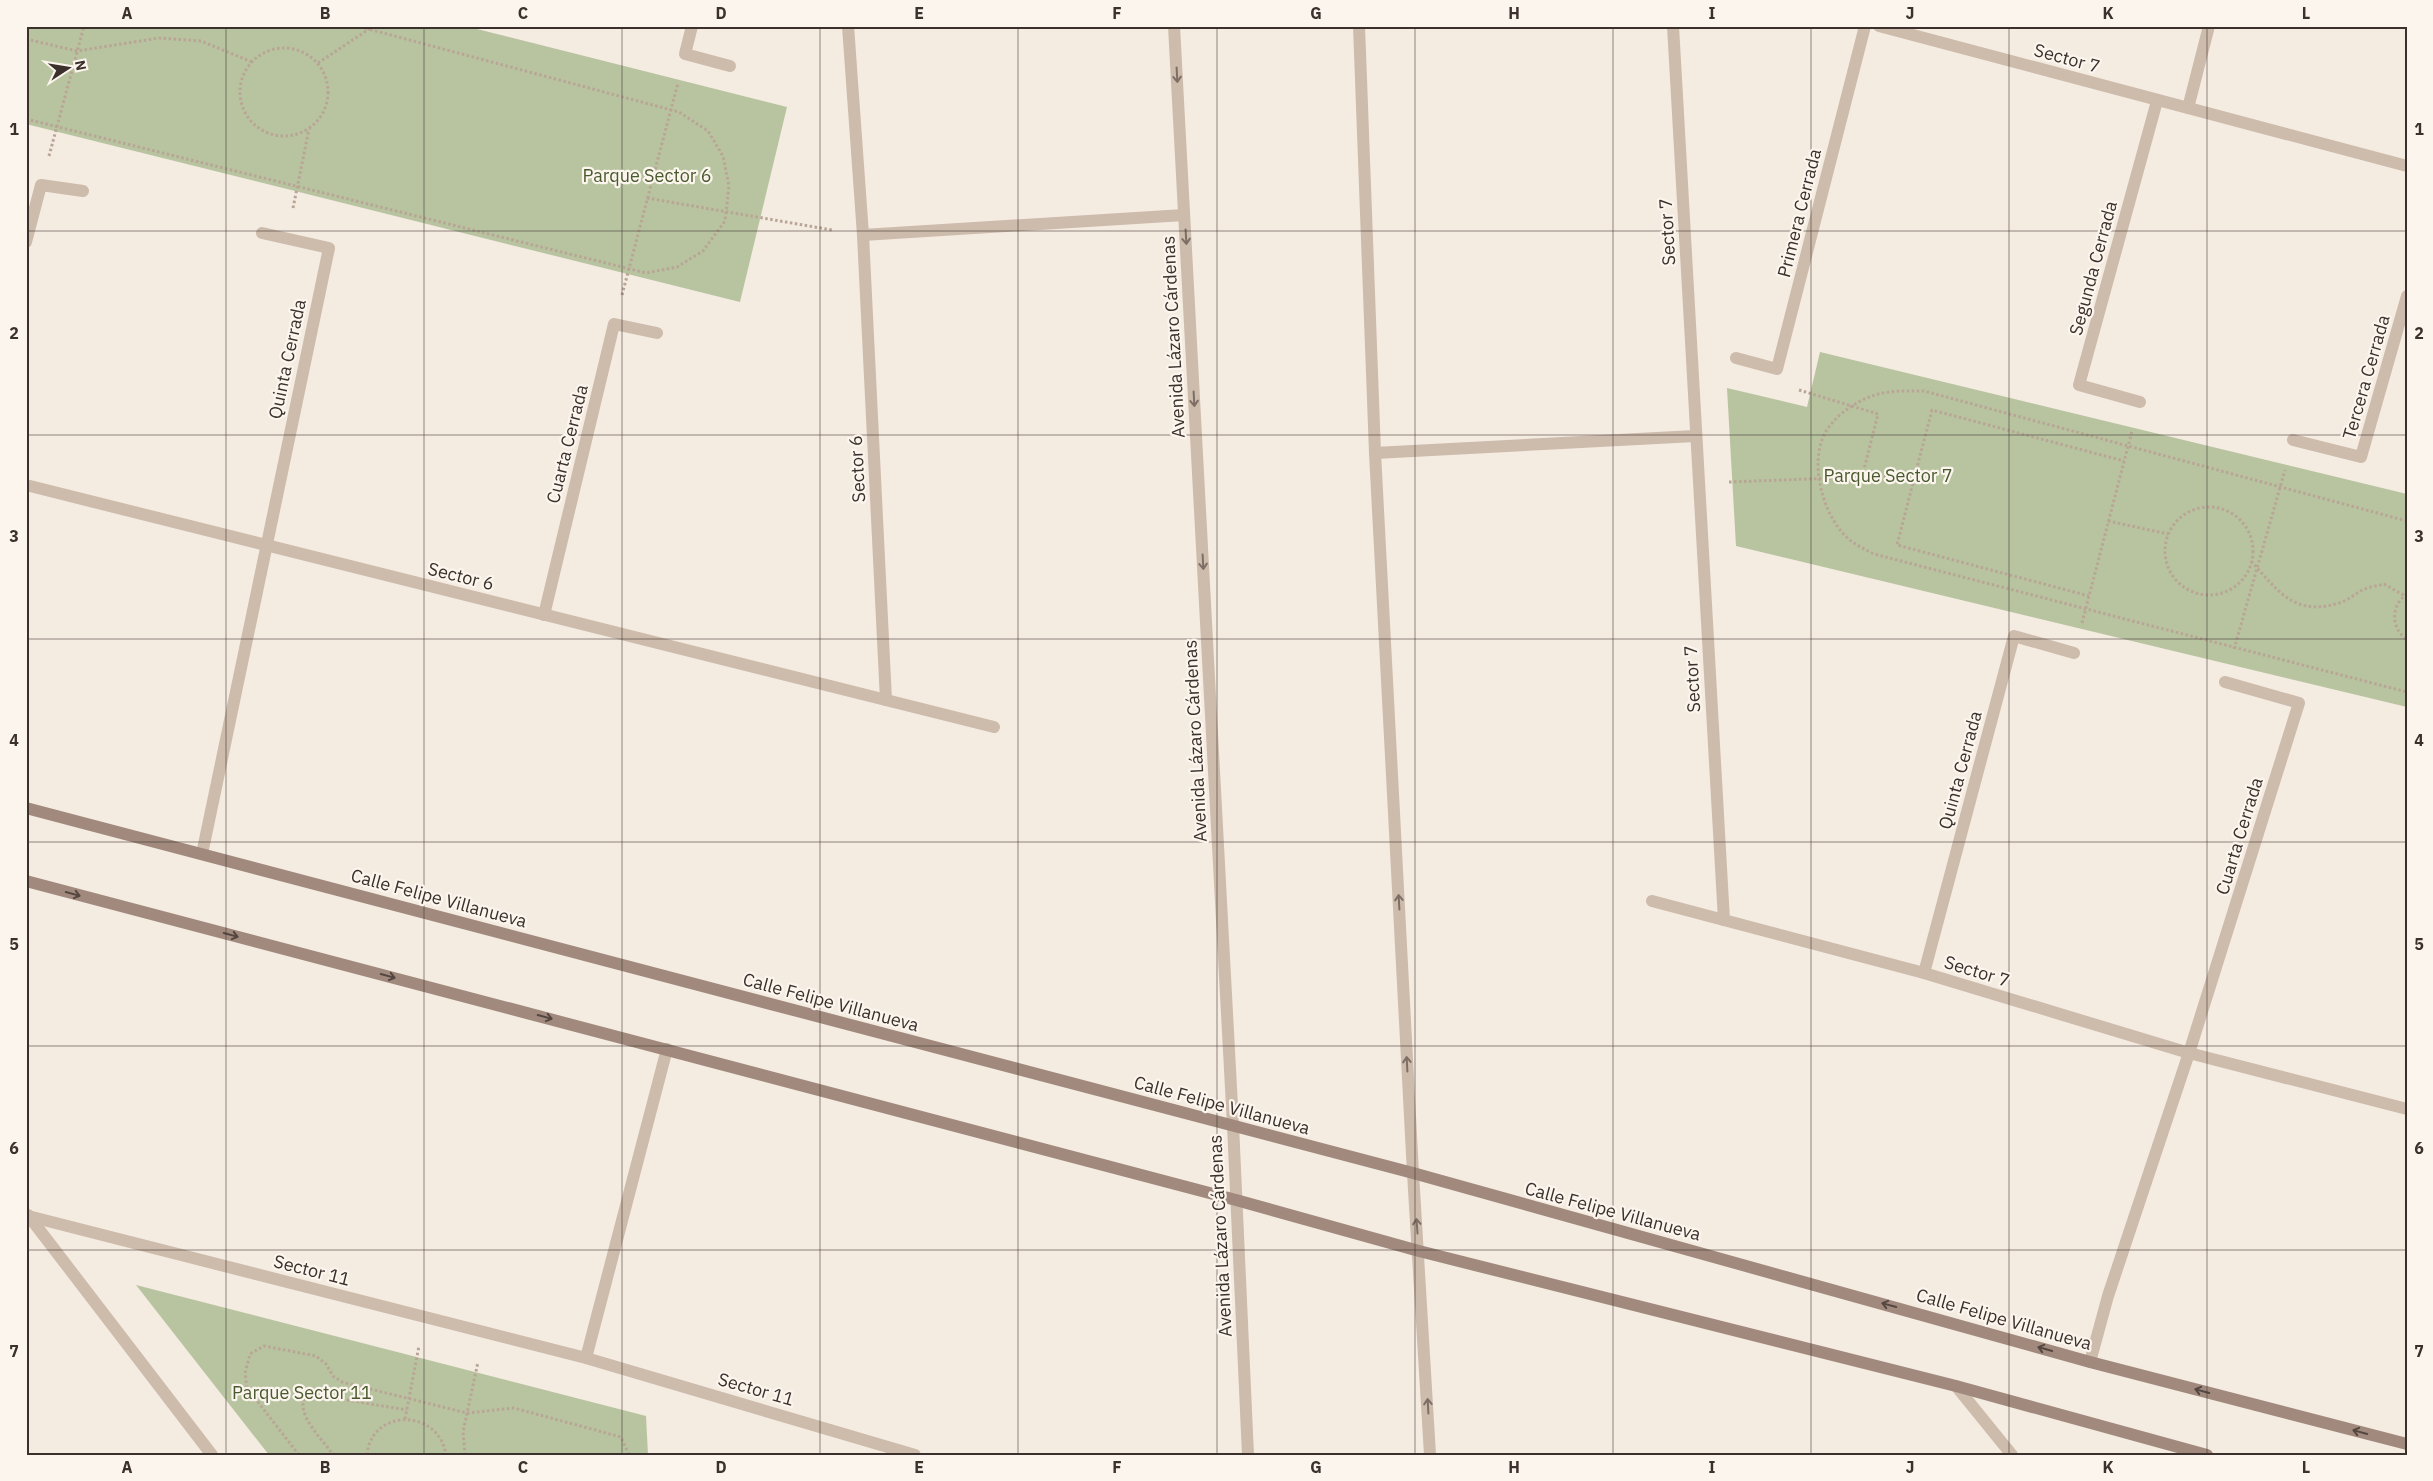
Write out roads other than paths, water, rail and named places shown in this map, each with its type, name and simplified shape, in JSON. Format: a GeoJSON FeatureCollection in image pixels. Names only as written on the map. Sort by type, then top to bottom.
{"type":"FeatureCollection","features":[{"type":"Feature","properties":{"kind":"main road","name":"Calle Felipe Villanueva"},"geometry":{"type":"LineString","coordinates":[[26,808],[1233,1125],[2090,1362],[2407,1444]]}},
{"type":"Feature","properties":{"kind":"main road"},"geometry":{"type":"LineString","coordinates":[[26,881],[668,1049],[1236,1200],[1419,1251],[1956,1386],[2207,1455]]}},
{"type":"Feature","properties":{"kind":"street"},"geometry":{"type":"LineString","coordinates":[[692,26],[685,54],[730,66]]}},
{"type":"Feature","properties":{"kind":"street","name":"Sector 6"},"geometry":{"type":"LineString","coordinates":[[848,26],[863,235],[886,700]]}},
{"type":"Feature","properties":{"kind":"street","name":"Avenida Lázaro Cárdenas"},"geometry":{"type":"LineString","coordinates":[[1174,26],[1233,1125],[1248,1455]]}},
{"type":"Feature","properties":{"kind":"street"},"geometry":{"type":"LineString","coordinates":[[1359,26],[1376,453],[1413,1174],[1430,1455]]}},
{"type":"Feature","properties":{"kind":"street","name":"Sector 7"},"geometry":{"type":"LineString","coordinates":[[1673,26],[1724,920]]}},
{"type":"Feature","properties":{"kind":"street","name":"Primera Cerrada"},"geometry":{"type":"LineString","coordinates":[[1736,358],[1777,368],[1865,26]]}},
{"type":"Feature","properties":{"kind":"street","name":"Sector 7"},"geometry":{"type":"LineString","coordinates":[[1878,26],[2407,166]]}},
{"type":"Feature","properties":{"kind":"street"},"geometry":{"type":"LineString","coordinates":[[2188,108],[2209,26]]}},
{"type":"Feature","properties":{"kind":"street","name":"Segunda Cerrada"},"geometry":{"type":"LineString","coordinates":[[2140,402],[2080,385],[2157,100]]}},
{"type":"Feature","properties":{"kind":"street"},"geometry":{"type":"LineString","coordinates":[[26,242],[41,186],[82,191]]}},
{"type":"Feature","properties":{"kind":"street"},"geometry":{"type":"LineString","coordinates":[[863,235],[1184,215]]}},
{"type":"Feature","properties":{"kind":"street","name":"Quinta Cerrada"},"geometry":{"type":"LineString","coordinates":[[262,233],[329,248],[266,545]]}},
{"type":"Feature","properties":{"kind":"street","name":"Tercera Cerrada"},"geometry":{"type":"LineString","coordinates":[[2293,440],[2361,457],[2407,296]]}},
{"type":"Feature","properties":{"kind":"street","name":"Cuarta Cerrada"},"geometry":{"type":"LineString","coordinates":[[544,615],[614,324],[657,333]]}},
{"type":"Feature","properties":{"kind":"street"},"geometry":{"type":"LineString","coordinates":[[1376,453],[1696,436]]}},
{"type":"Feature","properties":{"kind":"street","name":"Sector 6"},"geometry":{"type":"LineString","coordinates":[[26,485],[994,727]]}},
{"type":"Feature","properties":{"kind":"street"},"geometry":{"type":"LineString","coordinates":[[202,854],[266,545]]}},
{"type":"Feature","properties":{"kind":"street","name":"Quinta Cerrada"},"geometry":{"type":"LineString","coordinates":[[1924,973],[2014,636],[2074,653]]}},
{"type":"Feature","properties":{"kind":"street","name":"Cuarta Cerrada"},"geometry":{"type":"LineString","coordinates":[[2189,1053],[2299,703],[2225,682]]}},
{"type":"Feature","properties":{"kind":"street","name":"Sector 7"},"geometry":{"type":"LineString","coordinates":[[1652,901],[1924,973],[2189,1053],[2407,1108]]}},
{"type":"Feature","properties":{"kind":"street"},"geometry":{"type":"LineString","coordinates":[[586,1358],[668,1049]]}},
{"type":"Feature","properties":{"kind":"street"},"geometry":{"type":"LineString","coordinates":[[2090,1362],[2108,1296],[2189,1053]]}},
{"type":"Feature","properties":{"kind":"street","name":"Sector 11"},"geometry":{"type":"LineString","coordinates":[[27,1214],[586,1358],[916,1455]]}},
{"type":"Feature","properties":{"kind":"street","name":"Sector 11"},"geometry":{"type":"LineString","coordinates":[[27,1214],[212,1455]]}},
{"type":"Feature","properties":{"kind":"street"},"geometry":{"type":"LineString","coordinates":[[1956,1386],[2012,1455]]}},
{"type":"Feature","properties":{"kind":"park label","name":"Parque Sector 6"},"geometry":{"type":"Point","coordinates":[647,175]}},
{"type":"Feature","properties":{"kind":"park label","name":"Parque Sector 7"},"geometry":{"type":"Point","coordinates":[1888,475]}},
{"type":"Feature","properties":{"kind":"park label","name":"Parque Sector 11"},"geometry":{"type":"Point","coordinates":[302,1392]}}]}
